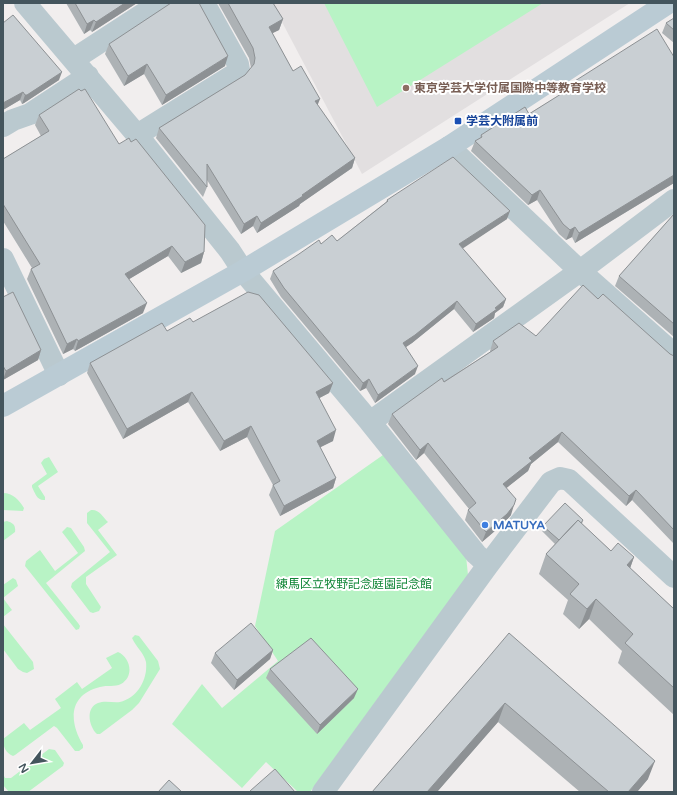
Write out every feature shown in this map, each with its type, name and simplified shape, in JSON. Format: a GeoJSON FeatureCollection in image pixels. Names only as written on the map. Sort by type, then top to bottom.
{"type":"FeatureCollection","features":[{"type":"Feature","properties":{"kind":"street"},"geometry":{"type":"LineString","coordinates":[[26,3],[137,135],[230,251],[243,271],[370,422],[476,554],[488,565]]}},
{"type":"Feature","properties":{"kind":"street"},"geometry":{"type":"LineString","coordinates":[[74,59],[160,3]]}},
{"type":"Feature","properties":{"kind":"street"},"geometry":{"type":"LineString","coordinates":[[137,135],[235,74],[239,70],[238,64],[204,3]]}},
{"type":"Feature","properties":{"kind":"street"},"geometry":{"type":"LineString","coordinates":[[3,406],[243,271],[449,147],[668,3]]}},
{"type":"Feature","properties":{"kind":"street"},"geometry":{"type":"LineString","coordinates":[[3,126],[13,120],[30,114],[88,76]]}},
{"type":"Feature","properties":{"kind":"street"},"geometry":{"type":"LineString","coordinates":[[449,147],[580,271],[674,354]]}},
{"type":"Feature","properties":{"kind":"street"},"geometry":{"type":"LineString","coordinates":[[370,422],[580,271],[674,200]]}},
{"type":"Feature","properties":{"kind":"street"},"geometry":{"type":"LineString","coordinates":[[3,259],[59,375]]}},
{"type":"Feature","properties":{"kind":"street"},"geometry":{"type":"LineString","coordinates":[[323,792],[488,565],[551,482],[560,478],[569,480],[674,577]]}},
{"type":"Feature","properties":{"kind":"shaded area","name":"東京学芸大学付属国際中等教育学校"},"geometry":{"type":"Polygon","coordinates":[[[272,3],[630,3],[362,174],[272,3]]]}},
{"type":"Feature","properties":{"kind":"green space"},"geometry":{"type":"Polygon","coordinates":[[[324,3],[543,3],[377,107],[324,3]]]}},
{"type":"Feature","properties":{"kind":"green space","name":"練馬区立牧野記念庭園記念館"},"geometry":{"type":"Polygon","coordinates":[[[383,455],[466,556],[468,575],[310,792],[298,792],[266,762],[242,788],[172,724],[202,684],[222,708],[278,661],[255,626],[275,531],[383,455]]]}},
{"type":"Feature","properties":{"kind":"green space"},"geometry":{"type":"Polygon","coordinates":[[[49,457],[58,472],[38,486],[45,497],[45,500],[42,500],[37,496],[32,485],[47,474],[41,463],[44,459],[49,457]]]}},
{"type":"Feature","properties":{"kind":"green space"},"geometry":{"type":"Polygon","coordinates":[[[3,493],[10,494],[20,502],[24,508],[23,511],[3,510],[3,493]]]}},
{"type":"Feature","properties":{"kind":"green space"},"geometry":{"type":"Polygon","coordinates":[[[91,510],[99,512],[108,522],[98,530],[117,555],[86,577],[86,584],[101,607],[99,611],[93,613],[90,612],[71,587],[72,583],[110,552],[87,523],[87,513],[91,510]]]}},
{"type":"Feature","properties":{"kind":"green space"},"geometry":{"type":"Polygon","coordinates":[[[7,521],[14,525],[15,532],[3,541],[3,522],[7,521]]]}},
{"type":"Feature","properties":{"kind":"green space"},"geometry":{"type":"Polygon","coordinates":[[[67,527],[71,528],[84,547],[85,551],[46,583],[80,626],[79,629],[76,630],[25,566],[26,561],[40,550],[55,571],[78,553],[62,532],[67,527]]]}},
{"type":"Feature","properties":{"kind":"green space"},"geometry":{"type":"Polygon","coordinates":[[[13,578],[16,580],[18,586],[3,598],[3,585],[13,578]]]}},
{"type":"Feature","properties":{"kind":"green space"},"geometry":{"type":"Polygon","coordinates":[[[3,598],[12,610],[3,617],[3,598]]]}},
{"type":"Feature","properties":{"kind":"green space"},"geometry":{"type":"Polygon","coordinates":[[[3,624],[33,662],[34,669],[27,673],[18,669],[3,649],[3,624]]]}},
{"type":"Feature","properties":{"kind":"green space"},"geometry":{"type":"Polygon","coordinates":[[[135,635],[139,636],[158,661],[160,669],[139,703],[100,734],[97,734],[90,722],[90,713],[94,705],[101,702],[120,702],[126,700],[132,697],[143,682],[146,662],[144,656],[132,638],[135,635]]]}},
{"type":"Feature","properties":{"kind":"green space"},"geometry":{"type":"Polygon","coordinates":[[[118,652],[126,658],[128,662],[129,672],[125,681],[119,685],[103,686],[90,691],[82,696],[74,710],[75,727],[83,748],[79,751],[75,751],[54,726],[15,755],[11,755],[7,751],[4,747],[3,739],[24,723],[30,730],[61,708],[55,699],[77,682],[82,689],[112,668],[106,658],[118,652]]]}},
{"type":"Feature","properties":{"kind":"green space"},"geometry":{"type":"Polygon","coordinates":[[[49,749],[55,750],[64,763],[63,766],[28,792],[9,792],[3,785],[3,774],[5,778],[11,778],[49,749]]]}},
{"type":"Feature","properties":{"kind":"building"},"geometry":{"type":"Polygon","coordinates":[[[75,3],[125,3],[96,22],[94,20],[87,24],[75,3]]]}},
{"type":"Feature","properties":{"kind":"building"},"geometry":{"type":"Polygon","coordinates":[[[171,3],[199,3],[228,56],[166,95],[147,64],[128,76],[109,44],[171,3]]]}},
{"type":"Feature","properties":{"kind":"building"},"geometry":{"type":"Polygon","coordinates":[[[228,3],[273,3],[283,19],[269,27],[293,71],[301,66],[320,99],[315,101],[355,158],[302,195],[303,196],[261,223],[257,216],[244,224],[207,164],[207,187],[159,128],[245,75],[254,64],[255,58],[253,48],[228,3]]]}},
{"type":"Feature","properties":{"kind":"building"},"geometry":{"type":"Polygon","coordinates":[[[13,15],[62,72],[27,95],[23,92],[3,103],[3,23],[13,15]]]}},
{"type":"Feature","properties":{"kind":"building"},"geometry":{"type":"Polygon","coordinates":[[[674,18],[674,30],[666,23],[674,18]]]}},
{"type":"Feature","properties":{"kind":"building"},"geometry":{"type":"Polygon","coordinates":[[[657,29],[674,57],[674,175],[579,233],[575,227],[570,230],[563,224],[540,190],[532,195],[475,141],[482,137],[481,135],[525,107],[529,114],[569,89],[567,86],[657,29]]]}},
{"type":"Feature","properties":{"kind":"building"},"geometry":{"type":"Polygon","coordinates":[[[79,89],[81,91],[85,89],[119,144],[129,138],[131,142],[136,139],[205,225],[204,252],[185,262],[172,246],[125,274],[147,303],[78,341],[77,339],[67,344],[31,269],[40,264],[3,204],[3,159],[49,131],[39,115],[79,89]]]}},
{"type":"Feature","properties":{"kind":"building"},"geometry":{"type":"Polygon","coordinates":[[[453,157],[510,211],[459,244],[506,299],[495,308],[497,309],[476,324],[457,301],[403,343],[418,366],[378,395],[369,379],[363,383],[284,288],[273,271],[319,240],[321,244],[332,235],[337,241],[388,201],[387,200],[453,157]]]}},
{"type":"Feature","properties":{"kind":"building"},"geometry":{"type":"Polygon","coordinates":[[[674,214],[674,324],[619,276],[674,214]]]}},
{"type":"Feature","properties":{"kind":"building"},"geometry":{"type":"Polygon","coordinates":[[[583,285],[598,299],[603,294],[674,356],[674,530],[636,490],[629,496],[562,432],[529,458],[532,461],[503,484],[516,499],[514,505],[507,514],[486,532],[468,510],[476,503],[428,443],[420,450],[392,414],[442,378],[444,382],[498,347],[493,341],[519,323],[536,336],[583,285]]]}},
{"type":"Feature","properties":{"kind":"building"},"geometry":{"type":"Polygon","coordinates":[[[13,292],[41,350],[6,371],[3,366],[3,297],[13,292]]]}},
{"type":"Feature","properties":{"kind":"building"},"geometry":{"type":"Polygon","coordinates":[[[248,292],[259,295],[333,383],[316,392],[336,430],[317,441],[336,478],[284,506],[273,485],[280,481],[251,426],[224,441],[192,392],[127,429],[90,363],[162,323],[167,331],[190,318],[193,322],[248,292]]]}},
{"type":"Feature","properties":{"kind":"building"},"geometry":{"type":"Polygon","coordinates":[[[565,503],[583,520],[581,523],[578,520],[559,540],[543,526],[565,503]]]}},
{"type":"Feature","properties":{"kind":"building"},"geometry":{"type":"Polygon","coordinates":[[[578,520],[611,551],[618,543],[634,557],[627,565],[674,609],[674,688],[625,643],[633,634],[596,599],[587,609],[570,594],[579,584],[546,554],[578,520]]]}},
{"type":"Feature","properties":{"kind":"building"},"geometry":{"type":"Polygon","coordinates":[[[251,623],[273,650],[237,680],[215,653],[251,623]]]}},
{"type":"Feature","properties":{"kind":"building"},"geometry":{"type":"Polygon","coordinates":[[[509,633],[655,761],[628,792],[609,792],[505,703],[427,792],[372,792],[482,665],[509,633]]]}},
{"type":"Feature","properties":{"kind":"building"},"geometry":{"type":"Polygon","coordinates":[[[311,638],[358,689],[320,725],[270,669],[311,638]]]}},
{"type":"Feature","properties":{"kind":"building"},"geometry":{"type":"Polygon","coordinates":[[[275,769],[295,792],[250,791],[275,769]]]}},
{"type":"Feature","properties":{"kind":"building"},"geometry":{"type":"Polygon","coordinates":[[[169,780],[182,792],[158,792],[169,780]]]}},
{"type":"Feature","properties":{"kind":"place","name":"東京学芸大学付属国際中等教育学校"},"geometry":{"type":"Point","coordinates":[406,88]}},
{"type":"Feature","properties":{"kind":"place","name":"学芸大附属前"},"geometry":{"type":"Point","coordinates":[458,121]}},
{"type":"Feature","properties":{"kind":"place","name":"MATUYA"},"geometry":{"type":"Point","coordinates":[485,525]}}]}
